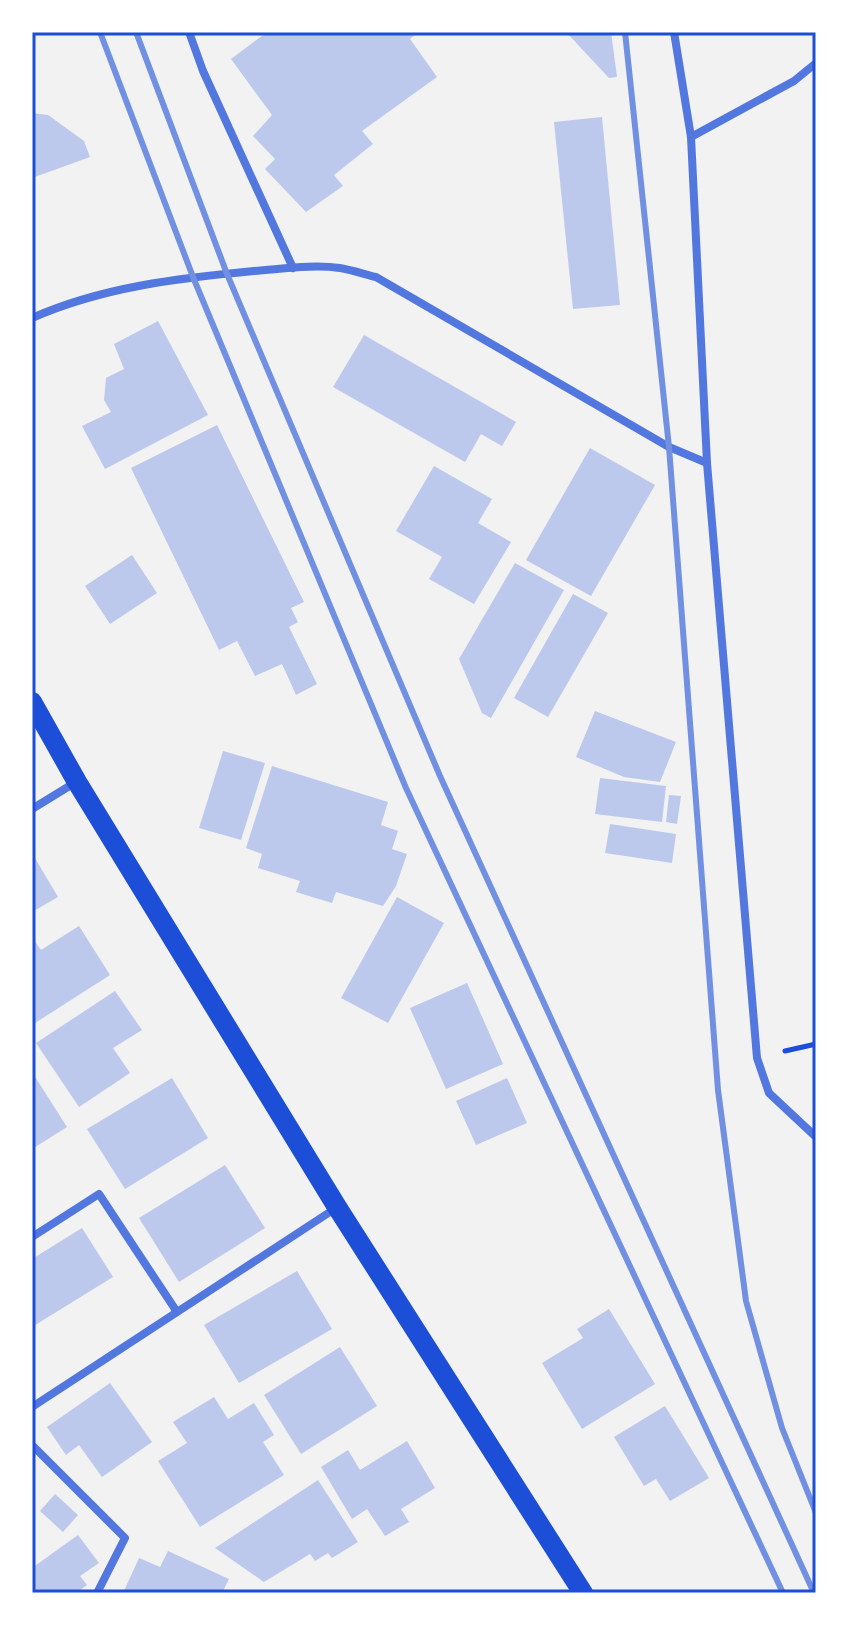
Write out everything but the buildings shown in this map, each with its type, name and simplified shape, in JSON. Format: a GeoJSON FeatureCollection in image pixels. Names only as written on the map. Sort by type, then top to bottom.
{"type":"FeatureCollection","features":[{"type":"Feature","properties":{"kind":"main road"},"geometry":{"type":"LineString","coordinates":[[32,702],[77,782],[337,1207],[583,1593]]}},
{"type":"Feature","properties":{"kind":"street"},"geometry":{"type":"LineString","coordinates":[[189,32],[203,71],[293,268]]}},
{"type":"Feature","properties":{"kind":"street"},"geometry":{"type":"LineString","coordinates":[[674,32],[691,137],[707,463],[757,1058],[769,1093],[816,1137]]}},
{"type":"Feature","properties":{"kind":"street"},"geometry":{"type":"LineString","coordinates":[[691,137],[794,81],[816,63]]}},
{"type":"Feature","properties":{"kind":"street"},"geometry":{"type":"LineString","coordinates":[[32,318],[55,307],[123,288],[193,277],[293,268],[339,268],[376,277],[669,447],[707,463]]}},
{"type":"Feature","properties":{"kind":"street"},"geometry":{"type":"LineString","coordinates":[[32,809],[77,782]]}},
{"type":"Feature","properties":{"kind":"street"},"geometry":{"type":"LineString","coordinates":[[32,1237],[99,1194],[177,1312]]}},
{"type":"Feature","properties":{"kind":"street"},"geometry":{"type":"LineString","coordinates":[[32,1407],[337,1207]]}},
{"type":"Feature","properties":{"kind":"street"},"geometry":{"type":"LineString","coordinates":[[32,1445],[125,1538],[97,1593]]}},
{"type":"Feature","properties":{"kind":"railway"},"geometry":{"type":"LineString","coordinates":[[100,32],[193,277],[406,788],[783,1593]]}},
{"type":"Feature","properties":{"kind":"railway"},"geometry":{"type":"LineString","coordinates":[[136,32],[227,274],[440,776],[814,1593]]}},
{"type":"Feature","properties":{"kind":"railway"},"geometry":{"type":"LineString","coordinates":[[625,32],[669,447],[718,1090],[746,1301],[782,1428],[816,1513]]}}]}
